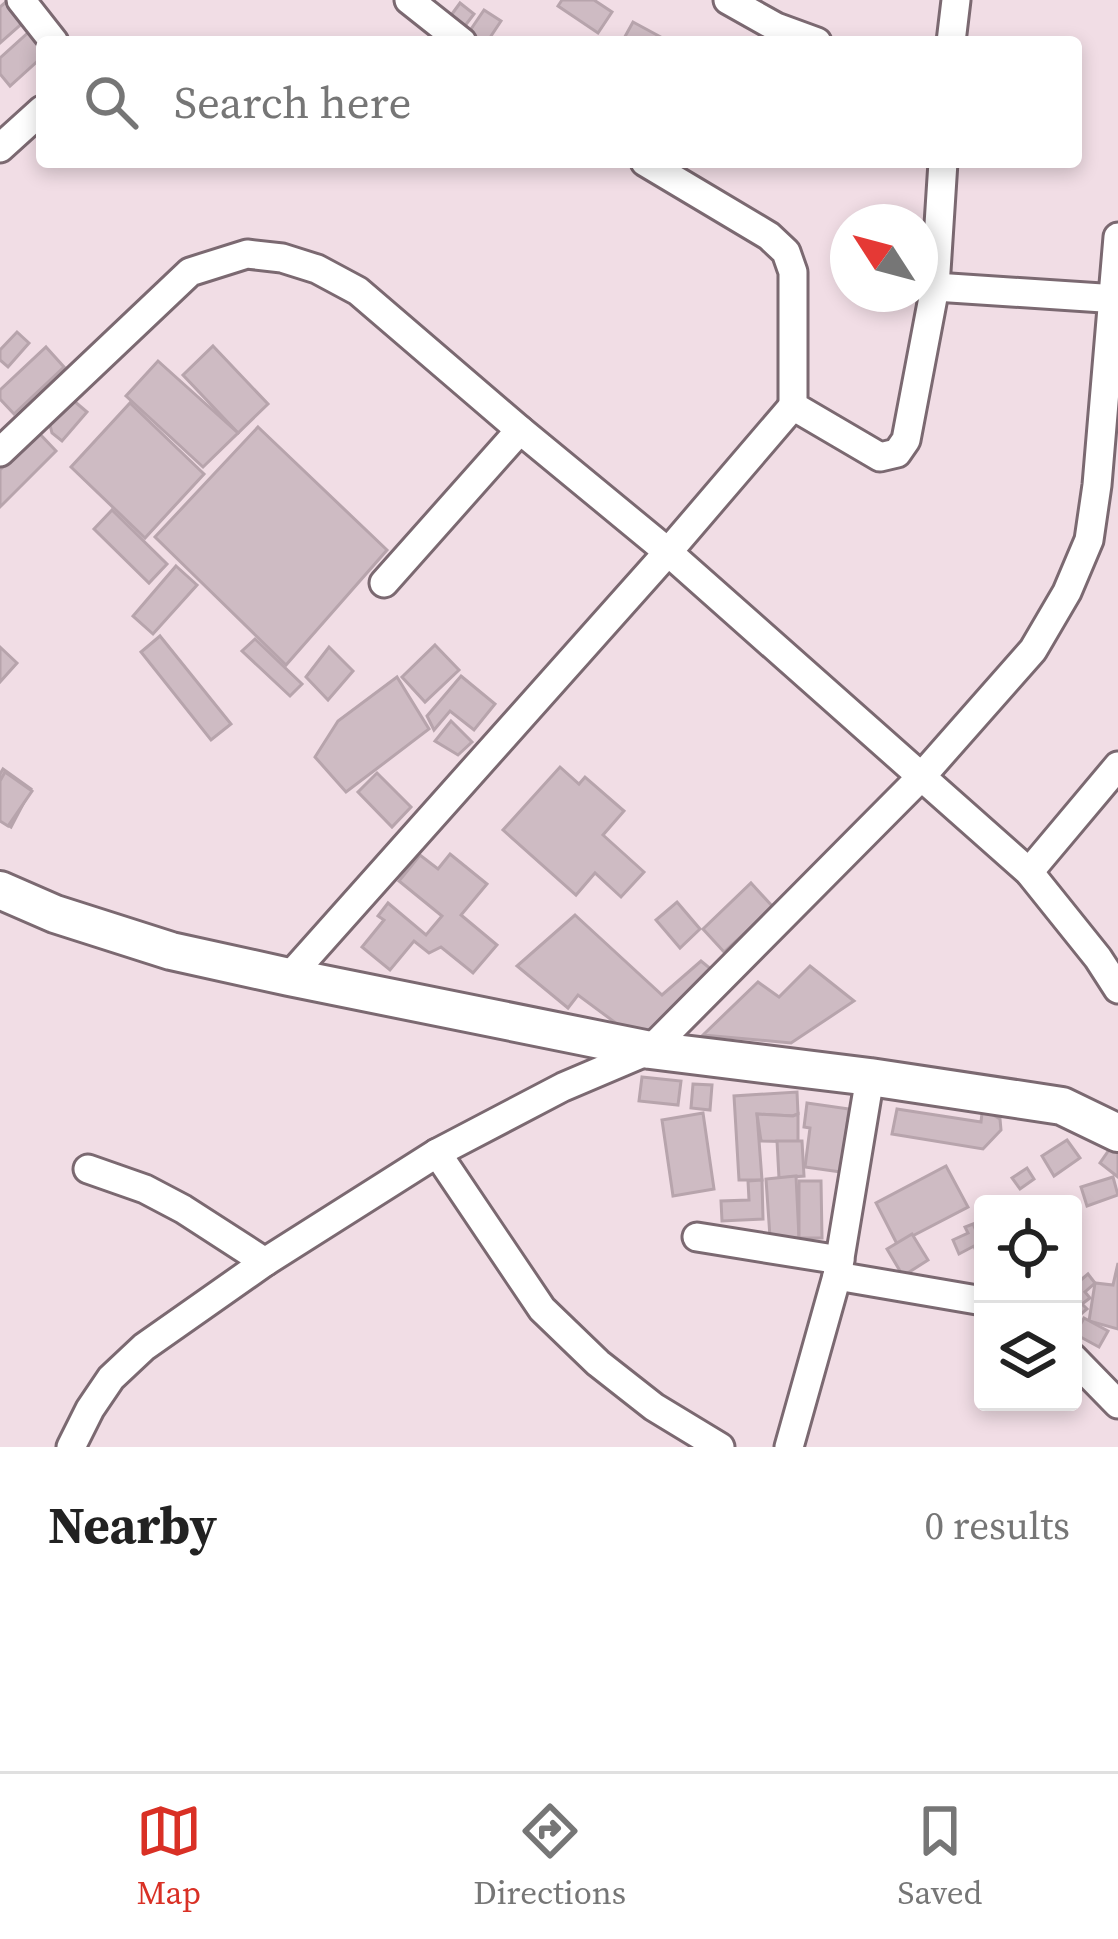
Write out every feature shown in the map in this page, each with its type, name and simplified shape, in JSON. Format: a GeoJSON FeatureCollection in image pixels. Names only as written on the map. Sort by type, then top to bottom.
{"type":"FeatureCollection","features":[{"type":"Feature","properties":{"kind":"main road"},"geometry":{"type":"LineString","coordinates":[[0,890],[55,914],[171,951],[289,977],[650,1050],[1062,1106],[1118,1133]]}},
{"type":"Feature","properties":{"kind":"street"},"geometry":{"type":"LineString","coordinates":[[22,0],[49,36]]}},
{"type":"Feature","properties":{"kind":"street"},"geometry":{"type":"LineString","coordinates":[[409,0],[454,36]]}},
{"type":"Feature","properties":{"kind":"street"},"geometry":{"type":"LineString","coordinates":[[728,0],[801,36]]}},
{"type":"Feature","properties":{"kind":"street"},"geometry":{"type":"LineString","coordinates":[[952,36],[956,0]]}},
{"type":"Feature","properties":{"kind":"street"},"geometry":{"type":"LineString","coordinates":[[0,148],[36,115]]}},
{"type":"Feature","properties":{"kind":"street"},"geometry":{"type":"LineString","coordinates":[[289,977],[794,406],[793,272],[786,253],[769,236],[655,168]]}},
{"type":"Feature","properties":{"kind":"street"},"geometry":{"type":"LineString","coordinates":[[938,240],[943,168]]}},
{"type":"Feature","properties":{"kind":"street"},"geometry":{"type":"LineString","coordinates":[[71,1447],[111,1378],[144,1348],[265,1262],[437,1154],[563,1087],[650,1050],[921,777],[1033,650],[1067,592],[1108,486],[1118,237]]}},
{"type":"Feature","properties":{"kind":"street"},"geometry":{"type":"LineString","coordinates":[[0,452],[190,272],[247,254],[317,269],[358,292],[668,552],[1029,872],[1118,989]]}},
{"type":"Feature","properties":{"kind":"street"},"geometry":{"type":"LineString","coordinates":[[938,287],[1115,299]]}},
{"type":"Feature","properties":{"kind":"street"},"geometry":{"type":"LineString","coordinates":[[794,406],[880,457],[897,453],[906,440],[930,312]]}},
{"type":"Feature","properties":{"kind":"street"},"geometry":{"type":"LineString","coordinates":[[384,583],[520,430]]}},
{"type":"Feature","properties":{"kind":"street"},"geometry":{"type":"LineString","coordinates":[[1029,872],[1118,766]]}},
{"type":"Feature","properties":{"kind":"street"},"geometry":{"type":"LineString","coordinates":[[790,1447],[838,1268],[870,1077]]}},
{"type":"Feature","properties":{"kind":"street"},"geometry":{"type":"LineString","coordinates":[[437,1154],[542,1309],[598,1363],[654,1407],[720,1447]]}},
{"type":"Feature","properties":{"kind":"street"},"geometry":{"type":"LineString","coordinates":[[88,1169],[183,1209],[265,1262]]}},
{"type":"Feature","properties":{"kind":"street"},"geometry":{"type":"LineString","coordinates":[[697,1237],[974,1299]]}},
{"type":"Feature","properties":{"kind":"street"},"geometry":{"type":"LineString","coordinates":[[1082,1367],[1118,1405]]}},
{"type":"Feature","properties":{"kind":"building"},"geometry":{"type":"Polygon","coordinates":[[[562,0],[594,0],[612,12],[598,33],[558,6],[562,0]]]}},
{"type":"Feature","properties":{"kind":"building"},"geometry":{"type":"Polygon","coordinates":[[[7,1],[25,21],[0,43],[0,7],[7,1]]]}},
{"type":"Feature","properties":{"kind":"building"},"geometry":{"type":"Polygon","coordinates":[[[460,3],[474,14],[458,35],[444,25],[460,3]]]}},
{"type":"Feature","properties":{"kind":"building"},"geometry":{"type":"Polygon","coordinates":[[[484,10],[501,21],[491,36],[467,35],[484,10]]]}},
{"type":"Feature","properties":{"kind":"building"},"geometry":{"type":"Polygon","coordinates":[[[633,22],[659,36],[625,36],[633,22]]]}},
{"type":"Feature","properties":{"kind":"building"},"geometry":{"type":"Polygon","coordinates":[[[30,31],[36,38],[36,62],[10,86],[0,74],[0,58],[30,31]]]}},
{"type":"Feature","properties":{"kind":"building"},"geometry":{"type":"Polygon","coordinates":[[[17,332],[29,343],[8,367],[0,360],[0,350],[17,332]]]}},
{"type":"Feature","properties":{"kind":"building"},"geometry":{"type":"Polygon","coordinates":[[[213,346],[268,404],[238,433],[183,375],[213,346]]]}},
{"type":"Feature","properties":{"kind":"building"},"geometry":{"type":"Polygon","coordinates":[[[46,347],[64,367],[14,414],[0,399],[0,390],[46,347]]]}},
{"type":"Feature","properties":{"kind":"building"},"geometry":{"type":"Polygon","coordinates":[[[158,361],[238,433],[203,467],[126,396],[158,361]]]}},
{"type":"Feature","properties":{"kind":"building"},"geometry":{"type":"Polygon","coordinates":[[[74,401],[87,412],[62,441],[52,433],[49,421],[74,401]]]}},
{"type":"Feature","properties":{"kind":"building"},"geometry":{"type":"Polygon","coordinates":[[[130,403],[204,474],[145,538],[71,467],[130,403]]]}},
{"type":"Feature","properties":{"kind":"building"},"geometry":{"type":"Polygon","coordinates":[[[258,427],[387,550],[286,665],[155,537],[258,427]]]}},
{"type":"Feature","properties":{"kind":"building"},"geometry":{"type":"Polygon","coordinates":[[[38,432],[56,451],[0,507],[0,470],[38,432]]]}},
{"type":"Feature","properties":{"kind":"building"},"geometry":{"type":"Polygon","coordinates":[[[112,510],[167,564],[149,583],[94,529],[112,510]]]}},
{"type":"Feature","properties":{"kind":"building"},"geometry":{"type":"Polygon","coordinates":[[[176,566],[197,585],[153,634],[133,616],[176,566]]]}},
{"type":"Feature","properties":{"kind":"building"},"geometry":{"type":"Polygon","coordinates":[[[160,636],[231,724],[211,740],[141,652],[160,636]]]}},
{"type":"Feature","properties":{"kind":"building"},"geometry":{"type":"Polygon","coordinates":[[[255,639],[302,684],[290,696],[242,651],[255,639]]]}},
{"type":"Feature","properties":{"kind":"building"},"geometry":{"type":"Polygon","coordinates":[[[435,645],[459,670],[425,702],[402,677],[435,645]]]}},
{"type":"Feature","properties":{"kind":"building"},"geometry":{"type":"Polygon","coordinates":[[[0,647],[17,663],[0,682],[0,647]]]}},
{"type":"Feature","properties":{"kind":"building"},"geometry":{"type":"Polygon","coordinates":[[[329,647],[353,671],[328,700],[306,677],[329,647]]]}},
{"type":"Feature","properties":{"kind":"building"},"geometry":{"type":"Polygon","coordinates":[[[461,676],[495,704],[474,730],[450,711],[434,730],[427,716],[461,676]]]}},
{"type":"Feature","properties":{"kind":"building"},"geometry":{"type":"Polygon","coordinates":[[[397,677],[429,729],[346,792],[315,757],[338,721],[397,677]]]}},
{"type":"Feature","properties":{"kind":"building"},"geometry":{"type":"Polygon","coordinates":[[[451,721],[472,742],[458,755],[435,741],[451,721]]]}},
{"type":"Feature","properties":{"kind":"building"},"geometry":{"type":"Polygon","coordinates":[[[560,767],[579,784],[585,777],[624,811],[603,835],[644,872],[621,897],[595,873],[576,895],[503,830],[560,767]]]}},
{"type":"Feature","properties":{"kind":"building"},"geometry":{"type":"Polygon","coordinates":[[[3,769],[31,789],[11,827],[0,820],[3,769]]]}},
{"type":"Feature","properties":{"kind":"building"},"geometry":{"type":"Polygon","coordinates":[[[5,772],[32,791],[8,826],[0,821],[0,781],[5,772]]]}},
{"type":"Feature","properties":{"kind":"building"},"geometry":{"type":"Polygon","coordinates":[[[377,773],[411,807],[392,827],[358,792],[377,773]]]}},
{"type":"Feature","properties":{"kind":"building"},"geometry":{"type":"Polygon","coordinates":[[[450,854],[487,884],[461,915],[497,945],[473,973],[441,947],[429,953],[414,941],[390,970],[362,947],[384,920],[378,916],[388,903],[426,935],[442,916],[399,881],[420,855],[438,869],[450,854]]]}},
{"type":"Feature","properties":{"kind":"building"},"geometry":{"type":"Polygon","coordinates":[[[751,883],[773,907],[724,952],[703,929],[751,883]]]}},
{"type":"Feature","properties":{"kind":"building"},"geometry":{"type":"Polygon","coordinates":[[[677,902],[700,929],[680,948],[656,920],[677,902]]]}},
{"type":"Feature","properties":{"kind":"building"},"geometry":{"type":"Polygon","coordinates":[[[575,915],[662,995],[701,961],[717,974],[644,1044],[578,995],[568,1008],[517,966],[575,915]]]}},
{"type":"Feature","properties":{"kind":"building"},"geometry":{"type":"Polygon","coordinates":[[[810,966],[854,1001],[791,1043],[703,1035],[758,982],[779,997],[810,966]]]}},
{"type":"Feature","properties":{"kind":"building"},"geometry":{"type":"Polygon","coordinates":[[[642,1077],[681,1081],[678,1105],[639,1101],[642,1077]]]}},
{"type":"Feature","properties":{"kind":"building"},"geometry":{"type":"Polygon","coordinates":[[[693,1084],[712,1085],[710,1110],[691,1108],[693,1084]]]}},
{"type":"Feature","properties":{"kind":"building"},"geometry":{"type":"Polygon","coordinates":[[[797,1092],[798,1114],[757,1114],[762,1180],[739,1180],[734,1096],[797,1092]]]}},
{"type":"Feature","properties":{"kind":"building"},"geometry":{"type":"Polygon","coordinates":[[[807,1103],[849,1109],[841,1172],[805,1167],[810,1128],[804,1127],[807,1103]]]}},
{"type":"Feature","properties":{"kind":"building"},"geometry":{"type":"Polygon","coordinates":[[[897,1109],[981,1122],[982,1113],[990,1113],[1000,1119],[1001,1130],[983,1149],[892,1134],[897,1109]]]}},
{"type":"Feature","properties":{"kind":"building"},"geometry":{"type":"Polygon","coordinates":[[[703,1113],[714,1189],[673,1196],[662,1120],[703,1113]]]}},
{"type":"Feature","properties":{"kind":"building"},"geometry":{"type":"Polygon","coordinates":[[[757,1114],[798,1114],[798,1142],[761,1141],[757,1114]]]}},
{"type":"Feature","properties":{"kind":"building"},"geometry":{"type":"Polygon","coordinates":[[[1067,1140],[1080,1158],[1054,1176],[1042,1156],[1067,1140]]]}},
{"type":"Feature","properties":{"kind":"building"},"geometry":{"type":"Polygon","coordinates":[[[777,1141],[802,1141],[804,1176],[779,1178],[777,1141]]]}},
{"type":"Feature","properties":{"kind":"building"},"geometry":{"type":"Polygon","coordinates":[[[1111,1147],[1118,1152],[1118,1177],[1100,1163],[1111,1147]]]}},
{"type":"Feature","properties":{"kind":"building"},"geometry":{"type":"Polygon","coordinates":[[[946,1166],[968,1207],[897,1244],[876,1203],[946,1166]]]}},
{"type":"Feature","properties":{"kind":"building"},"geometry":{"type":"Polygon","coordinates":[[[1027,1168],[1034,1179],[1020,1189],[1012,1178],[1027,1168]]]}},
{"type":"Feature","properties":{"kind":"building"},"geometry":{"type":"Polygon","coordinates":[[[796,1176],[799,1238],[770,1237],[766,1179],[796,1176]]]}},
{"type":"Feature","properties":{"kind":"building"},"geometry":{"type":"Polygon","coordinates":[[[1113,1177],[1118,1195],[1087,1206],[1081,1187],[1113,1177]]]}},
{"type":"Feature","properties":{"kind":"building"},"geometry":{"type":"Polygon","coordinates":[[[762,1180],[763,1219],[722,1221],[721,1201],[749,1200],[748,1181],[762,1180]]]}},
{"type":"Feature","properties":{"kind":"building"},"geometry":{"type":"Polygon","coordinates":[[[799,1181],[821,1181],[822,1238],[799,1238],[799,1181]]]}},
{"type":"Feature","properties":{"kind":"building"},"geometry":{"type":"Polygon","coordinates":[[[973,1224],[974,1246],[959,1254],[953,1240],[968,1233],[965,1227],[973,1224]]]}},
{"type":"Feature","properties":{"kind":"building"},"geometry":{"type":"Polygon","coordinates":[[[912,1234],[928,1260],[903,1276],[887,1249],[912,1234]]]}},
{"type":"Feature","properties":{"kind":"building"},"geometry":{"type":"Polygon","coordinates":[[[1118,1263],[1118,1329],[1089,1321],[1095,1283],[1113,1285],[1118,1263]]]}},
{"type":"Feature","properties":{"kind":"building"},"geometry":{"type":"Polygon","coordinates":[[[1088,1274],[1095,1283],[1085,1292],[1090,1298],[1082,1304],[1082,1303],[1082,1279],[1088,1274]]]}},
{"type":"Feature","properties":{"kind":"building"},"geometry":{"type":"Polygon","coordinates":[[[1084,1318],[1108,1331],[1099,1347],[1082,1338],[1084,1318]]]}}]}
